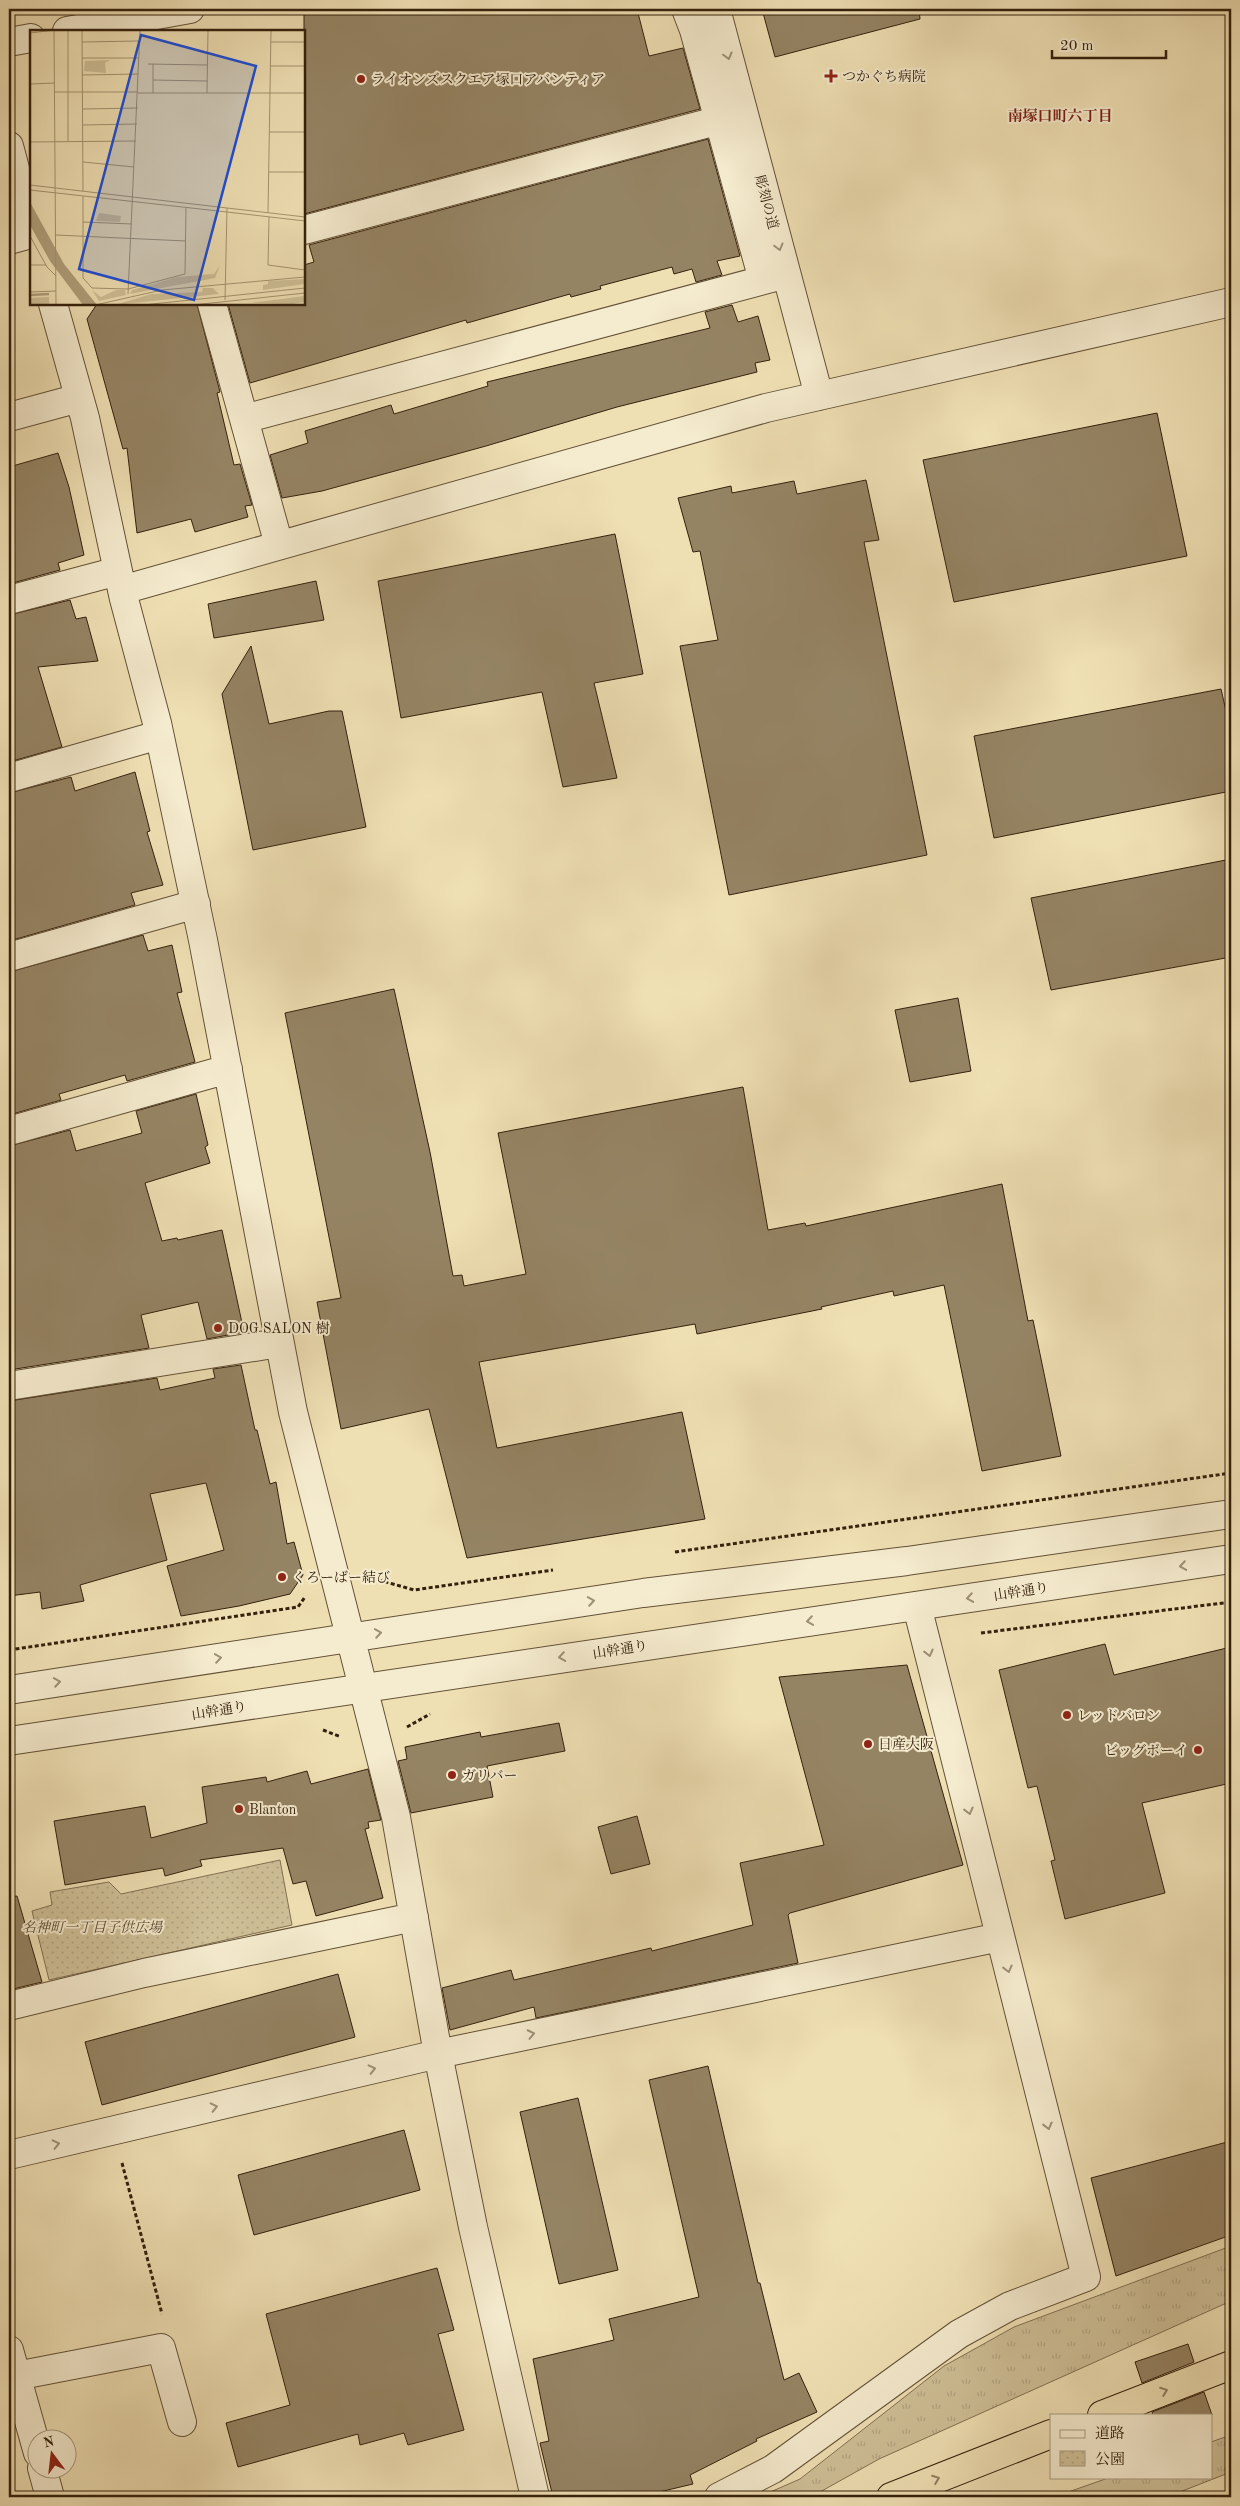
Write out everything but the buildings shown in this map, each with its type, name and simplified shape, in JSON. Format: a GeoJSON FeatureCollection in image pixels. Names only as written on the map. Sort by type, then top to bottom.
{"type":"FeatureCollection","features":[{"type":"Feature","properties":{"kind":"highway"},"geometry":{"type":"LineString","coordinates":[[1105,2414],[1231,2365]]}},
{"type":"Feature","properties":{"kind":"highway"},"geometry":{"type":"LineString","coordinates":[[890,2497],[1050,2434]]}},
{"type":"Feature","properties":{"kind":"street"},"geometry":{"type":"LineString","coordinates":[[73,30],[190,9]]}},
{"type":"Feature","properties":{"kind":"street"},"geometry":{"type":"LineString","coordinates":[[305,230],[731,117],[686,9]]}},
{"type":"Feature","properties":{"kind":"street","name":"彫刻の道"},"geometry":{"type":"LineString","coordinates":[[716,9],[731,117],[774,277],[819,396]]}},
{"type":"Feature","properties":{"kind":"street"},"geometry":{"type":"LineString","coordinates":[[9,42],[30,38]]}},
{"type":"Feature","properties":{"kind":"street"},"geometry":{"type":"LineString","coordinates":[[9,146],[30,225]]}},
{"type":"Feature","properties":{"kind":"street"},"geometry":{"type":"LineString","coordinates":[[9,240],[30,234]]}},
{"type":"Feature","properties":{"kind":"street"},"geometry":{"type":"LineString","coordinates":[[244,419],[774,277]]}},
{"type":"Feature","properties":{"kind":"street"},"geometry":{"type":"LineString","coordinates":[[9,600],[120,581],[279,545],[756,410],[1231,302]]}},
{"type":"Feature","properties":{"kind":"street"},"geometry":{"type":"LineString","coordinates":[[53,305],[79,398],[120,581],[159,735],[196,904],[279,1343],[313,1495],[352,1638],[362,1687],[396,1817],[438,2054],[473,2227],[535,2497]]}},
{"type":"Feature","properties":{"kind":"street"},"geometry":{"type":"LineString","coordinates":[[212,305],[279,545]]}},
{"type":"Feature","properties":{"kind":"street"},"geometry":{"type":"LineString","coordinates":[[9,417],[79,398]]}},
{"type":"Feature","properties":{"kind":"street"},"geometry":{"type":"LineString","coordinates":[[9,778],[159,735]]}},
{"type":"Feature","properties":{"kind":"street"},"geometry":{"type":"LineString","coordinates":[[9,957],[196,904]]}},
{"type":"Feature","properties":{"kind":"street"},"geometry":{"type":"LineString","coordinates":[[9,1131],[228,1069]]}},
{"type":"Feature","properties":{"kind":"street"},"geometry":{"type":"LineString","coordinates":[[9,1386],[279,1343]]}},
{"type":"Feature","properties":{"kind":"street"},"geometry":{"type":"LineString","coordinates":[[9,1690],[643,1593],[907,1561],[1231,1514]]}},
{"type":"Feature","properties":{"kind":"street","name":"山幹通り"},"geometry":{"type":"LineString","coordinates":[[9,1741],[1231,1559]]}},
{"type":"Feature","properties":{"kind":"street"},"geometry":{"type":"LineString","coordinates":[[719,2497],[773,2469],[959,2334],[1010,2306],[1086,2276],[918,1606]]}},
{"type":"Feature","properties":{"kind":"street"},"geometry":{"type":"LineString","coordinates":[[9,2006],[163,1969],[414,1917]]}},
{"type":"Feature","properties":{"kind":"street"},"geometry":{"type":"LineString","coordinates":[[9,2155],[438,2054],[1000,1937]]}},
{"type":"Feature","properties":{"kind":"street"},"geometry":{"type":"LineString","coordinates":[[31,2428],[12,2363],[161,2348],[182,2422]]}},
{"type":"Feature","properties":{"kind":"street"},"geometry":{"type":"LineString","coordinates":[[45,2478],[50,2497]]}},
{"type":"Feature","properties":{"kind":"path"},"geometry":{"type":"LineString","coordinates":[[668,1553],[1231,1473]]}},
{"type":"Feature","properties":{"kind":"path"},"geometry":{"type":"LineString","coordinates":[[372,1578],[414,1590],[561,1569]]}},
{"type":"Feature","properties":{"kind":"path"},"geometry":{"type":"LineString","coordinates":[[9,1650],[298,1607],[311,1590]]}},
{"type":"Feature","properties":{"kind":"path"},"geometry":{"type":"LineString","coordinates":[[113,2131],[168,2336],[161,2348]]}},
{"type":"Feature","properties":{"kind":"green space","name":"名神町一丁目子供広場"},"geometry":{"type":"Polygon","coordinates":[[[280,1860],[292,1925],[49,1980],[32,1911],[52,1905],[50,1892],[109,1882],[121,1894],[280,1860]]]}},
{"type":"Feature","properties":{"kind":"green space"},"geometry":{"type":"Polygon","coordinates":[[[1231,2246],[1231,2301],[879,2459],[811,2497],[759,2497],[800,2479],[944,2366],[1014,2327],[1231,2246]]]}},
{"type":"Feature","properties":{"kind":"green space"},"geometry":{"type":"Polygon","coordinates":[[[1231,2435],[1231,2472],[1167,2497],[1054,2497],[1108,2478],[1212,2478],[1212,2442],[1231,2435]]]}},
{"type":"Feature","properties":{"kind":"place","name":"つかぐち病院"},"geometry":{"type":"Point","coordinates":[831,76]}},
{"type":"Feature","properties":{"kind":"place","name":"ライオンズスクエア塚口アバンティア"},"geometry":{"type":"Point","coordinates":[361,79]}},
{"type":"Feature","properties":{"kind":"place","name":"DOG SALON 樹"},"geometry":{"type":"Point","coordinates":[218,1328]}},
{"type":"Feature","properties":{"kind":"place","name":"くろーばー結び"},"geometry":{"type":"Point","coordinates":[282,1577]}},
{"type":"Feature","properties":{"kind":"place","name":"レッドバロン"},"geometry":{"type":"Point","coordinates":[1067,1715]}},
{"type":"Feature","properties":{"kind":"place","name":"日産大阪"},"geometry":{"type":"Point","coordinates":[868,1744]}},
{"type":"Feature","properties":{"kind":"place","name":"ビッグボーイ"},"geometry":{"type":"Point","coordinates":[1198,1750]}},
{"type":"Feature","properties":{"kind":"place","name":"ガリバー"},"geometry":{"type":"Point","coordinates":[452,1775]}},
{"type":"Feature","properties":{"kind":"place","name":"Blanton"},"geometry":{"type":"Point","coordinates":[239,1809]}},
{"type":"Feature","properties":{"kind":"district","name":"南塚口町六丁目"},"geometry":{"type":"Point","coordinates":[1060,116]}}]}
